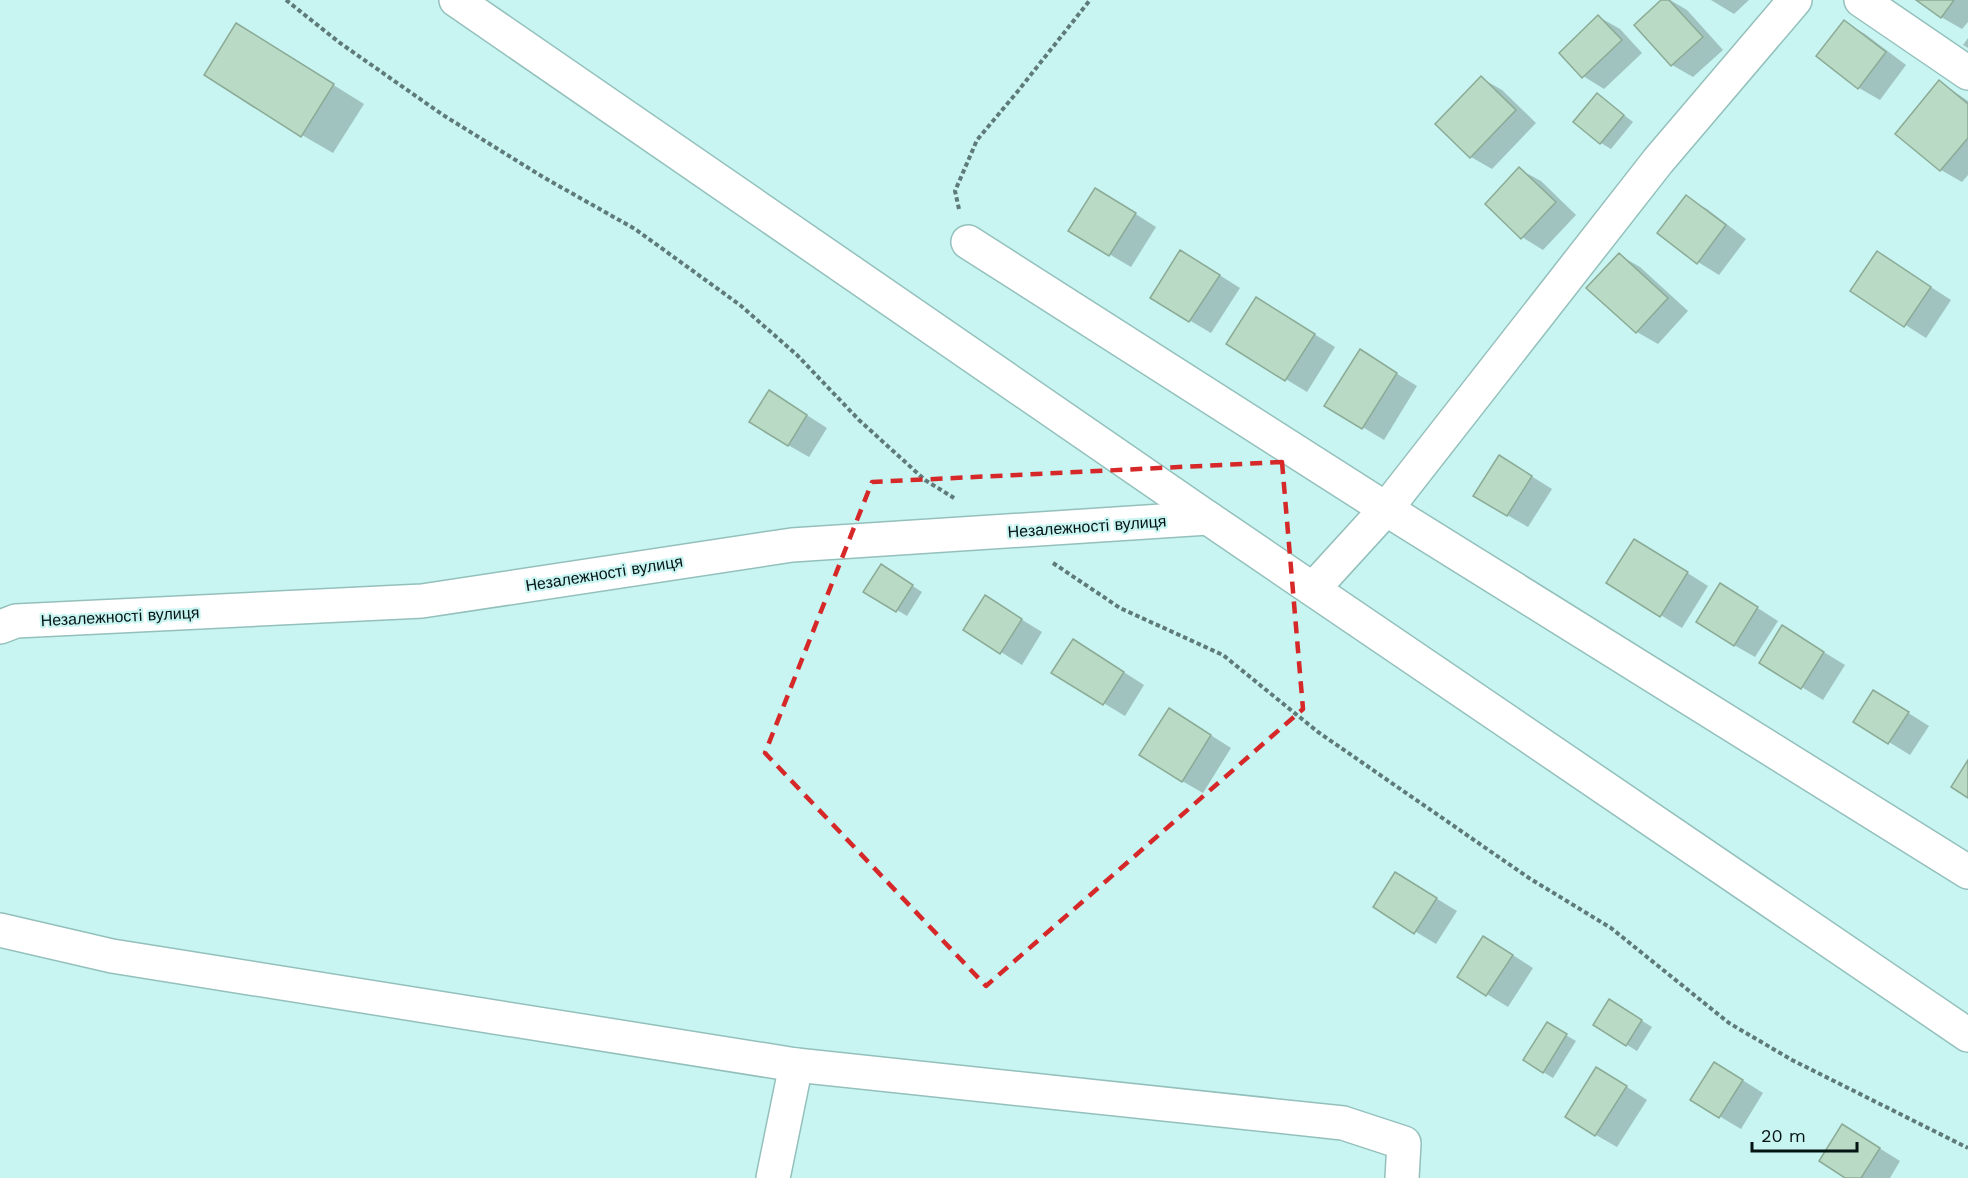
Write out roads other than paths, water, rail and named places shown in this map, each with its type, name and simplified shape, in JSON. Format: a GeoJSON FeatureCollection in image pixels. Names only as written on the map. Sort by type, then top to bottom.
{"type":"FeatureCollection","features":[{"type":"Feature","properties":{"kind":"main road"},"geometry":{"type":"LineString","coordinates":[[456,0],[1208,518],[1968,1035]]}},
{"type":"Feature","properties":{"kind":"main road"},"geometry":{"type":"LineString","coordinates":[[1313,589],[1386,509],[1658,161],[1795,0]]}},
{"type":"Feature","properties":{"kind":"main road"},"geometry":{"type":"LineString","coordinates":[[1861,0],[1968,73]]}},
{"type":"Feature","properties":{"kind":"main road"},"geometry":{"type":"LineString","coordinates":[[968,242],[1386,509],[1968,872]]}},
{"type":"Feature","properties":{"kind":"main road","name":"Незалежності вулиця"},"geometry":{"type":"LineString","coordinates":[[0,627],[16,621],[422,601],[792,545],[1208,518]]}},
{"type":"Feature","properties":{"kind":"main road"},"geometry":{"type":"LineString","coordinates":[[0,930],[112,956],[796,1065],[1343,1123],[1404,1143],[1402,1178]]}},
{"type":"Feature","properties":{"kind":"main road"},"geometry":{"type":"LineString","coordinates":[[773,1178],[796,1065]]}}]}
